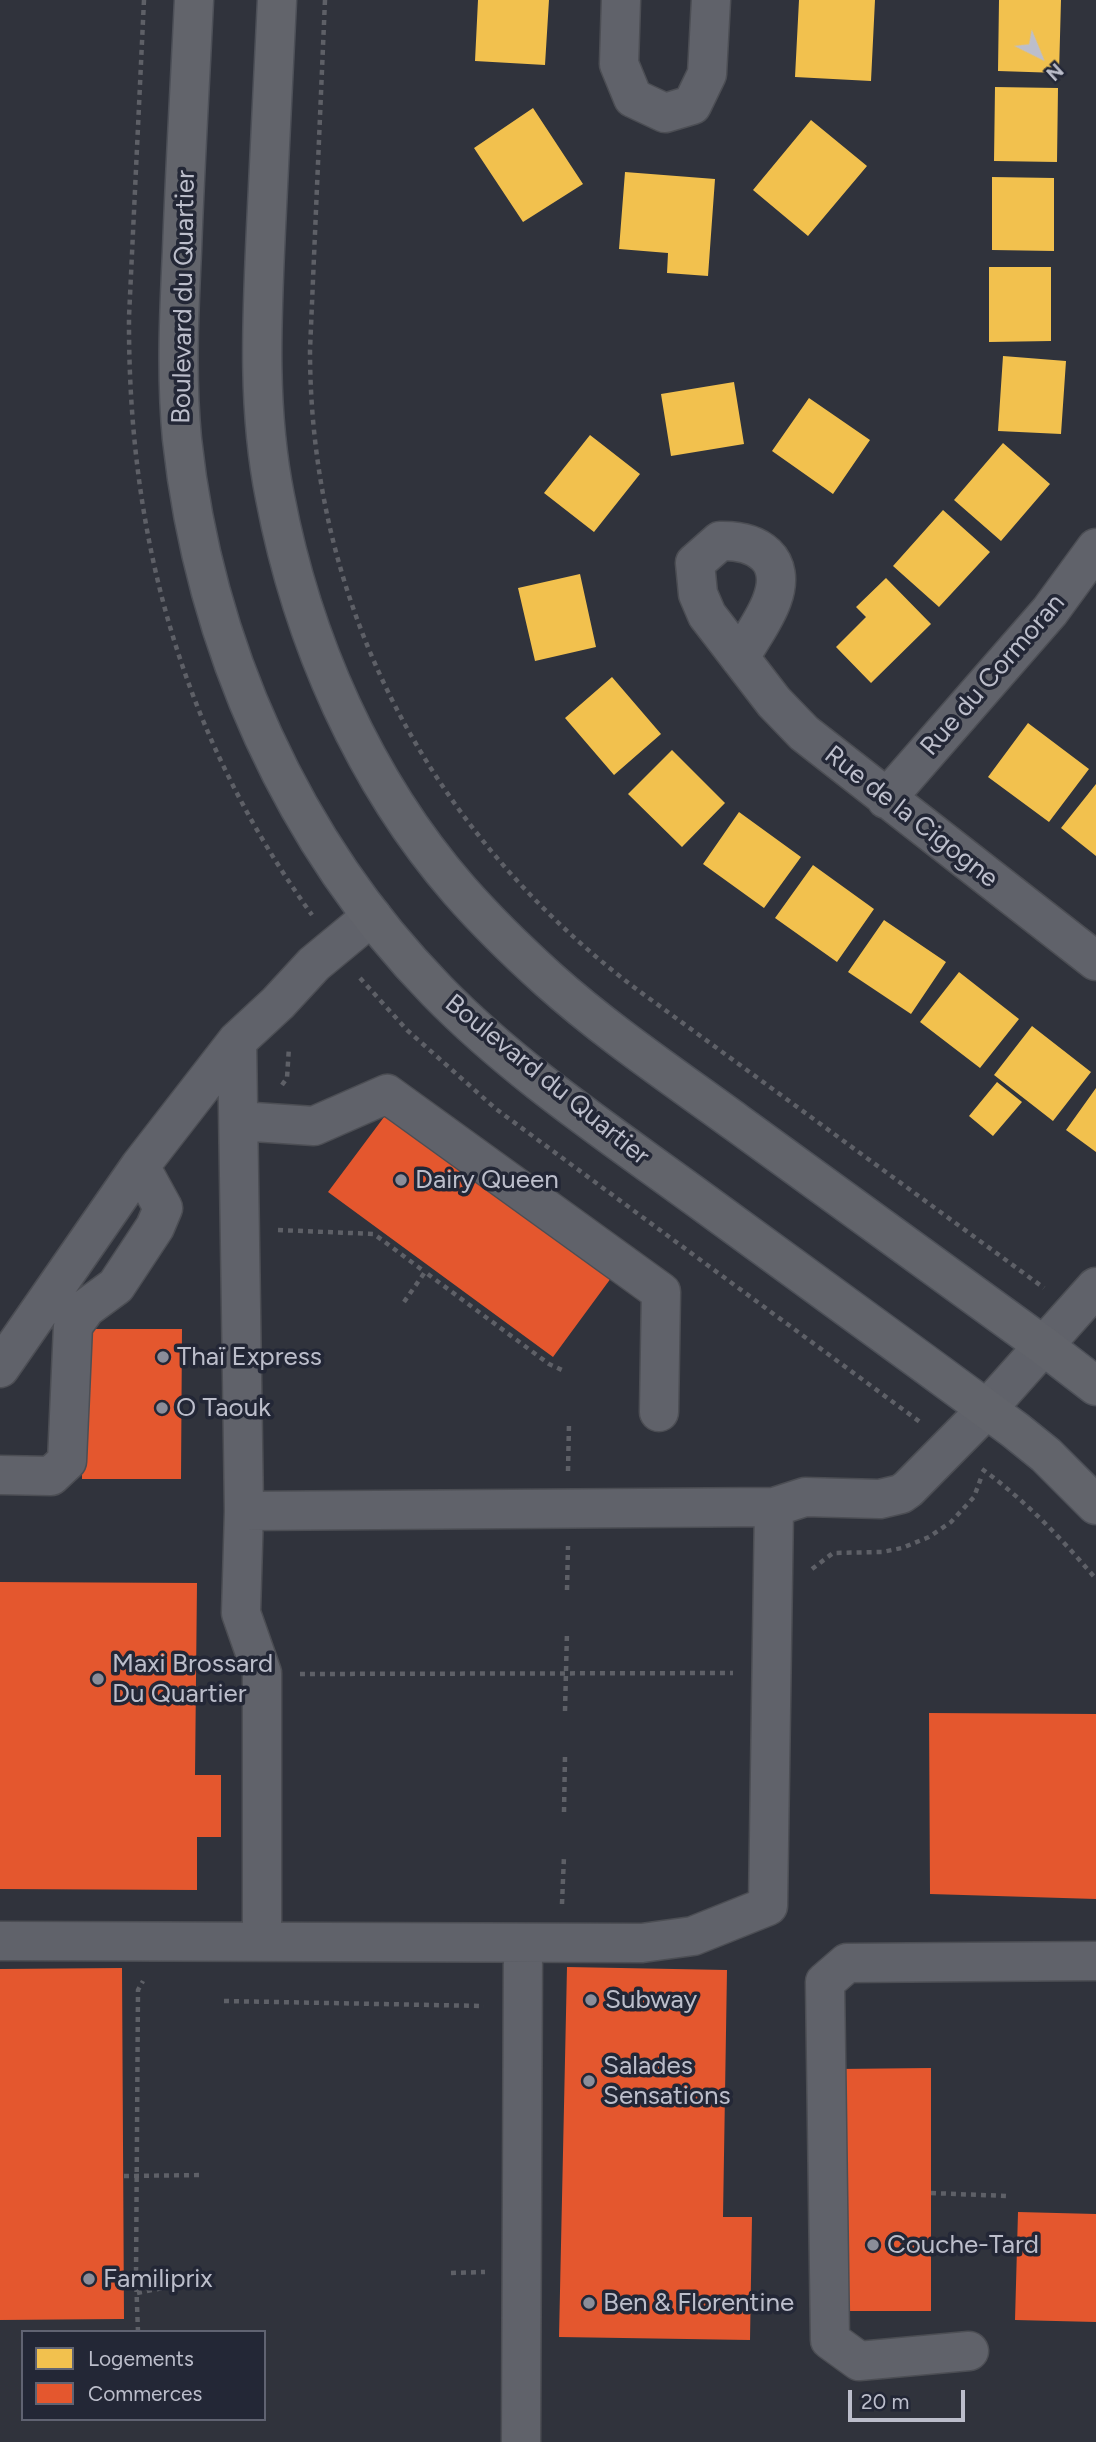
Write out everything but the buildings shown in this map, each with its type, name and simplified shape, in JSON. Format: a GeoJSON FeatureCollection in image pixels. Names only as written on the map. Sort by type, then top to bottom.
{"type":"FeatureCollection","features":[{"type":"Feature","properties":{"kind":"main road","name":"Boulevard du Quartier"},"geometry":{"type":"LineString","coordinates":[[194,0],[179,341],[182,434],[195,526],[228,648],[269,748],[309,824],[372,916],[437,991],[508,1055],[593,1123],[987,1409],[1046,1455],[1096,1505]]}},
{"type":"Feature","properties":{"kind":"main road"},"geometry":{"type":"LineString","coordinates":[[278,0],[262,338],[268,445],[274,496],[311,628],[334,687],[378,775],[429,853],[458,889],[551,982],[719,1110],[1044,1346],[1096,1387]]}},
{"type":"Feature","properties":{"kind":"street"},"geometry":{"type":"LineString","coordinates":[[621,0],[620,64],[633,99],[666,113],[692,105],[707,74],[711,0]]}},
{"type":"Feature","properties":{"kind":"street","name":"Rue du Cormoran"},"geometry":{"type":"LineString","coordinates":[[886,799],[1050,611],[1096,548]]}},
{"type":"Feature","properties":{"kind":"street","name":"Rue de la Cigogne"},"geometry":{"type":"LineString","coordinates":[[740,658],[774,702],[804,733],[1096,961]]}},
{"type":"Feature","properties":{"kind":"street"},"geometry":{"type":"LineString","coordinates":[[0,1368],[140,1166],[237,1041],[278,1003],[314,964],[372,916]]}},
{"type":"Feature","properties":{"kind":"street"},"geometry":{"type":"LineString","coordinates":[[237,1041],[244,1511],[241,1614],[262,1673],[261,1942]]}},
{"type":"Feature","properties":{"kind":"street"},"geometry":{"type":"LineString","coordinates":[[239,1121],[314,1126],[387,1094],[661,1292],[659,1412]]}},
{"type":"Feature","properties":{"kind":"street"},"geometry":{"type":"LineString","coordinates":[[0,1475],[51,1476],[67,1461],[73,1326],[86,1308],[116,1286],[155,1227],[163,1208],[140,1166]]}},
{"type":"Feature","properties":{"kind":"street"},"geometry":{"type":"LineString","coordinates":[[244,1511],[774,1507],[805,1497],[861,1500],[901,1494],[987,1409],[1096,1287]]}},
{"type":"Feature","properties":{"kind":"street"},"geometry":{"type":"LineString","coordinates":[[0,1941],[642,1943],[692,1936],[768,1906],[774,1507]]}},
{"type":"Feature","properties":{"kind":"street"},"geometry":{"type":"LineString","coordinates":[[521,2442],[523,1944]]}},
{"type":"Feature","properties":{"kind":"street"},"geometry":{"type":"LineString","coordinates":[[969,2351],[859,2361],[830,2340],[825,1982],[846,1963],[1096,1961]]}},
{"type":"Feature","properties":{"kind":"path"},"geometry":{"type":"LineString","coordinates":[[325,0],[310,350],[311,400],[318,462],[334,538],[357,619],[383,684],[413,740],[448,796],[486,846],[532,898],[581,945],[635,988],[1039,1284]]}},
{"type":"Feature","properties":{"kind":"path","name":"Boulevard du Quartier"},"geometry":{"type":"LineString","coordinates":[[358,975],[407,1030],[496,1109],[917,1420]]}},
{"type":"Feature","properties":{"kind":"path"},"geometry":{"type":"LineString","coordinates":[[273,1230],[374,1234],[549,1364],[564,1371]]}},
{"type":"Feature","properties":{"kind":"path"},"geometry":{"type":"LineString","coordinates":[[404,1302],[425,1272]]}},
{"type":"Feature","properties":{"kind":"path"},"geometry":{"type":"LineString","coordinates":[[568,1473],[569,1423]]}},
{"type":"Feature","properties":{"kind":"path"},"geometry":{"type":"LineString","coordinates":[[989,1474],[1050,1526],[1096,1579]]}},
{"type":"Feature","properties":{"kind":"path"},"geometry":{"type":"LineString","coordinates":[[811,1570],[833,1553],[881,1552],[902,1548],[929,1537],[951,1522],[974,1497],[981,1478]]}},
{"type":"Feature","properties":{"kind":"path"},"geometry":{"type":"LineString","coordinates":[[568,1539],[568,1590]]}},
{"type":"Feature","properties":{"kind":"path"},"geometry":{"type":"LineString","coordinates":[[565,1711],[567,1632]]}},
{"type":"Feature","properties":{"kind":"path"},"geometry":{"type":"LineString","coordinates":[[292,1674],[738,1673]]}},
{"type":"Feature","properties":{"kind":"path"},"geometry":{"type":"LineString","coordinates":[[564,1812],[565,1756]]}},
{"type":"Feature","properties":{"kind":"path"},"geometry":{"type":"LineString","coordinates":[[561,1915],[564,1856]]}},
{"type":"Feature","properties":{"kind":"path"},"geometry":{"type":"LineString","coordinates":[[138,2330],[138,1990],[144,1980]]}},
{"type":"Feature","properties":{"kind":"path"},"geometry":{"type":"LineString","coordinates":[[224,2001],[493,2006]]}},
{"type":"Feature","properties":{"kind":"path"},"geometry":{"type":"LineString","coordinates":[[124,2176],[204,2175]]}},
{"type":"Feature","properties":{"kind":"path"},"geometry":{"type":"LineString","coordinates":[[931,2193],[1007,2196]]}},
{"type":"Feature","properties":{"kind":"path"},"geometry":{"type":"LineString","coordinates":[[137,2292],[204,2280]]}},
{"type":"Feature","properties":{"kind":"place","name":"Dairy Queen"},"geometry":{"type":"Point","coordinates":[401,1180]}},
{"type":"Feature","properties":{"kind":"place","name":"Thaï Express"},"geometry":{"type":"Point","coordinates":[163,1357]}},
{"type":"Feature","properties":{"kind":"place","name":"O Taouk"},"geometry":{"type":"Point","coordinates":[162,1408]}},
{"type":"Feature","properties":{"kind":"place","name":"Maxi Brossard Du Quartier"},"geometry":{"type":"Point","coordinates":[98,1679]}},
{"type":"Feature","properties":{"kind":"place","name":"Subway"},"geometry":{"type":"Point","coordinates":[591,2000]}},
{"type":"Feature","properties":{"kind":"place","name":"Salades Sensations"},"geometry":{"type":"Point","coordinates":[589,2081]}},
{"type":"Feature","properties":{"kind":"place","name":"Couche-Tard"},"geometry":{"type":"Point","coordinates":[873,2245]}},
{"type":"Feature","properties":{"kind":"place","name":"Familiprix"},"geometry":{"type":"Point","coordinates":[89,2279]}},
{"type":"Feature","properties":{"kind":"place","name":"Ben & Florentine"},"geometry":{"type":"Point","coordinates":[589,2303]}}]}
